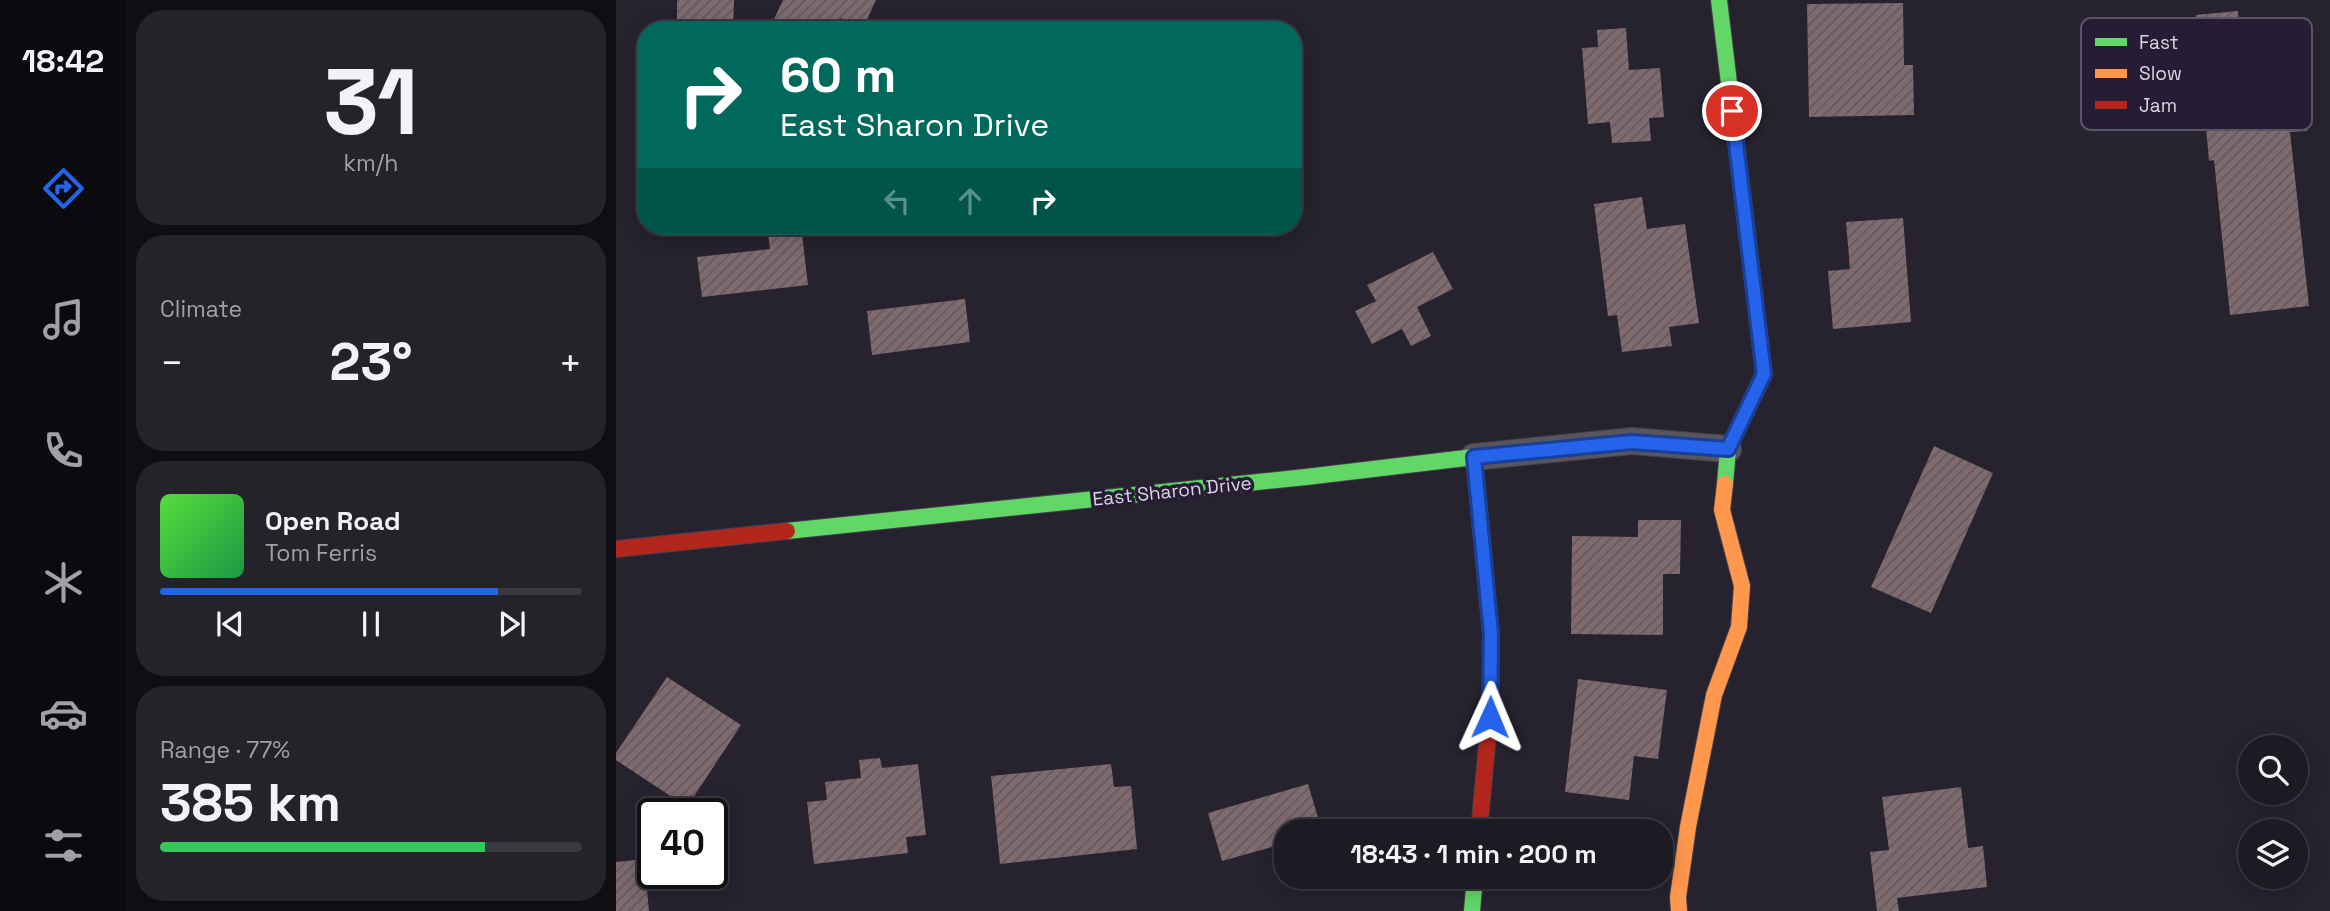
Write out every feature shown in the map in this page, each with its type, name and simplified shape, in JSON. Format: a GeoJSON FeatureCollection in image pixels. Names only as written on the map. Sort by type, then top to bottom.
{"type":"FeatureCollection","features":[{"type":"Feature","properties":{"kind":"street"},"geometry":{"type":"LineString","coordinates":[[1679,911],[1678,897],[1688,827],[1714,695],[1739,627],[1742,586],[1722,510],[1728,449],[1764,374],[1719,0]]}},
{"type":"Feature","properties":{"kind":"street","name":"East Sharon Drive"},"geometry":{"type":"LineString","coordinates":[[616,548],[1632,442],[1728,449]]}},
{"type":"Feature","properties":{"kind":"street"},"geometry":{"type":"LineString","coordinates":[[1474,457],[1491,634],[1490,717],[1480,819]]}},
{"type":"Feature","properties":{"kind":"street"},"geometry":{"type":"LineString","coordinates":[[1472,911],[1474,889]]}},
{"type":"Feature","properties":{"kind":"building"},"geometry":{"type":"Polygon","coordinates":[[[677,0],[734,0],[733,21],[677,21],[677,0]]]}},
{"type":"Feature","properties":{"kind":"building"},"geometry":{"type":"Polygon","coordinates":[[[783,0],[876,0],[866,21],[847,21],[840,18],[839,21],[773,21],[783,0]]]}},
{"type":"Feature","properties":{"kind":"building"},"geometry":{"type":"Polygon","coordinates":[[[1903,3],[1904,65],[1913,65],[1914,115],[1809,117],[1807,4],[1903,3]]]}},
{"type":"Feature","properties":{"kind":"building"},"geometry":{"type":"Polygon","coordinates":[[[2238,11],[2239,18],[2196,18],[2196,15],[2238,11]]]}},
{"type":"Feature","properties":{"kind":"building"},"geometry":{"type":"Polygon","coordinates":[[[1626,28],[1629,70],[1660,68],[1664,117],[1649,118],[1651,141],[1612,143],[1610,122],[1588,124],[1582,48],[1598,47],[1597,30],[1626,28]]]}},
{"type":"Feature","properties":{"kind":"building"},"geometry":{"type":"Polygon","coordinates":[[[2206,130],[2307,130],[2290,132],[2309,306],[2230,315],[2214,160],[2209,161],[2206,130]]]}},
{"type":"Feature","properties":{"kind":"building"},"geometry":{"type":"Polygon","coordinates":[[[1642,197],[1647,229],[1685,224],[1699,323],[1669,327],[1672,346],[1622,352],[1617,315],[1608,316],[1594,204],[1642,197]]]}},
{"type":"Feature","properties":{"kind":"building"},"geometry":{"type":"Polygon","coordinates":[[[1903,218],[1911,322],[1833,329],[1828,271],[1850,269],[1846,222],[1903,218]]]}},
{"type":"Feature","properties":{"kind":"building"},"geometry":{"type":"Polygon","coordinates":[[[768,235],[802,235],[808,285],[702,297],[697,257],[770,249],[768,235]]]}},
{"type":"Feature","properties":{"kind":"building"},"geometry":{"type":"Polygon","coordinates":[[[1433,252],[1453,289],[1417,307],[1431,336],[1411,346],[1402,329],[1372,344],[1355,311],[1376,301],[1367,285],[1433,252]]]}},
{"type":"Feature","properties":{"kind":"building"},"geometry":{"type":"Polygon","coordinates":[[[965,299],[970,342],[872,355],[867,311],[965,299]]]}},
{"type":"Feature","properties":{"kind":"building"},"geometry":{"type":"Polygon","coordinates":[[[1934,446],[1993,473],[1931,613],[1871,587],[1934,446]]]}},
{"type":"Feature","properties":{"kind":"building"},"geometry":{"type":"Polygon","coordinates":[[[1638,520],[1681,520],[1680,574],[1663,574],[1663,635],[1571,634],[1572,536],[1638,537],[1638,520]]]}},
{"type":"Feature","properties":{"kind":"building"},"geometry":{"type":"Polygon","coordinates":[[[667,677],[741,725],[693,798],[673,798],[616,760],[616,753],[667,677]]]}},
{"type":"Feature","properties":{"kind":"building"},"geometry":{"type":"Polygon","coordinates":[[[1578,679],[1667,690],[1658,759],[1634,756],[1629,800],[1565,792],[1578,679]]]}},
{"type":"Feature","properties":{"kind":"building"},"geometry":{"type":"Polygon","coordinates":[[[880,758],[882,768],[918,764],[926,835],[906,837],[908,853],[814,864],[807,802],[827,800],[825,782],[861,778],[859,760],[880,758]]]}},
{"type":"Feature","properties":{"kind":"building"},"geometry":{"type":"Polygon","coordinates":[[[1111,764],[1114,787],[1131,786],[1137,849],[1000,864],[991,776],[1111,764]]]}},
{"type":"Feature","properties":{"kind":"building"},"geometry":{"type":"Polygon","coordinates":[[[1308,784],[1318,819],[1274,819],[1274,846],[1222,861],[1208,813],[1308,784]]]}},
{"type":"Feature","properties":{"kind":"building"},"geometry":{"type":"Polygon","coordinates":[[[1961,787],[1968,848],[1983,846],[1987,887],[1897,898],[1899,911],[1877,911],[1870,852],[1889,850],[1882,797],[1961,787]]]}},
{"type":"Feature","properties":{"kind":"building"},"geometry":{"type":"Polygon","coordinates":[[[637,860],[637,889],[647,889],[649,911],[616,911],[616,862],[637,860]]]}},
{"type":"Feature","properties":{"kind":"traffic: fast"},"geometry":{"type":"LineString","coordinates":[[1719,0],[1764,374],[1728,449],[1725,484]]}},
{"type":"Feature","properties":{"kind":"traffic: fast"},"geometry":{"type":"LineString","coordinates":[[787,531],[1474,457],[1491,634],[1490,713]]}},
{"type":"Feature","properties":{"kind":"traffic: fast"},"geometry":{"type":"LineString","coordinates":[[1472,911],[1474,889]]}},
{"type":"Feature","properties":{"kind":"traffic: slow"},"geometry":{"type":"LineString","coordinates":[[1679,911],[1678,897],[1688,827],[1714,695],[1739,627],[1742,586],[1722,510],[1725,484]]}},
{"type":"Feature","properties":{"kind":"traffic: jam"},"geometry":{"type":"LineString","coordinates":[[616,549],[787,531]]}},
{"type":"Feature","properties":{"kind":"traffic: jam"},"geometry":{"type":"LineString","coordinates":[[1480,819],[1490,713]]}},
{"type":"Feature","properties":{"kind":"route"},"geometry":{"type":"LineString","coordinates":[[1490,717],[1491,634],[1474,457],[1632,442],[1728,449],[1764,374],[1732,111]]}}]}
